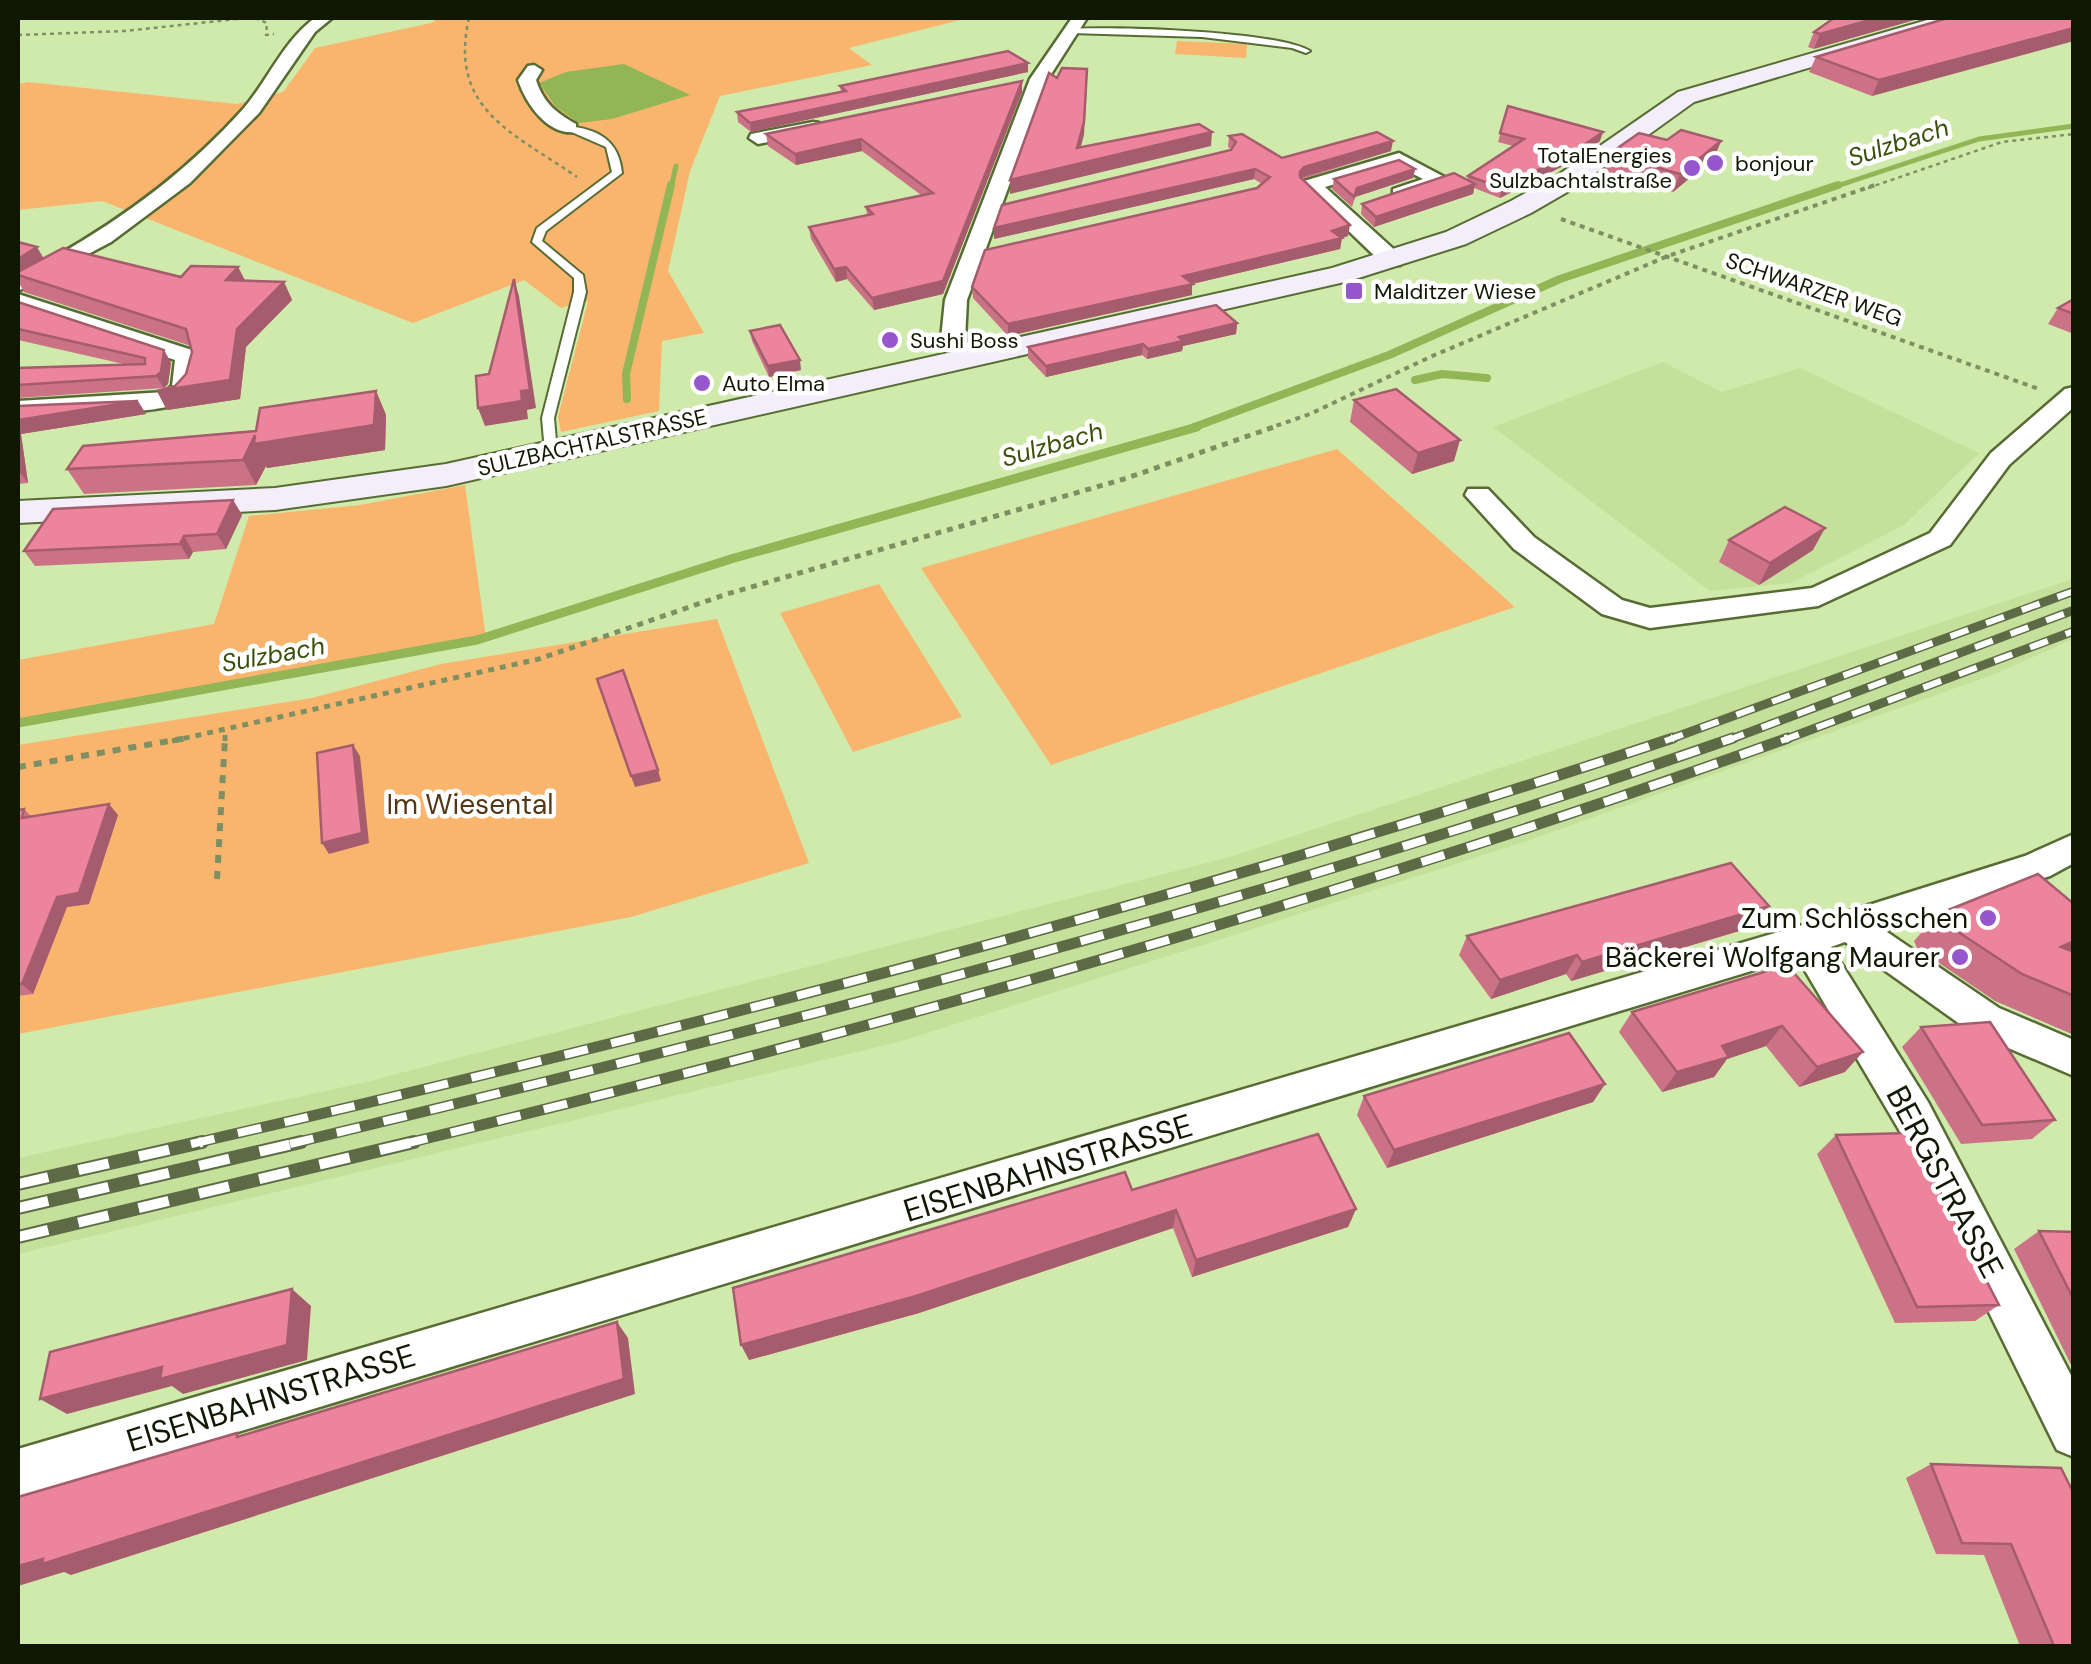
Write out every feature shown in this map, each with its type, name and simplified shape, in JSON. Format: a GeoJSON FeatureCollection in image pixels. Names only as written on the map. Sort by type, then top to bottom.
{"type":"FeatureCollection","features":[{"type":"Feature","properties":{"kind":"main road","name":"SULZBACHTALSTRASSE"},"geometry":{"type":"LineString","coordinates":[[18,512],[275,499],[446,475],[1392,260],[1456,238],[1535,200],[1686,98],[1955,18]]}},
{"type":"Feature","properties":{"kind":"street"},"geometry":{"type":"LineString","coordinates":[[18,285],[158,202],[187,177],[216,151],[310,29],[324,18]]}},
{"type":"Feature","properties":{"kind":"street"},"geometry":{"type":"LineString","coordinates":[[965,356],[952,339],[952,318],[998,206],[1030,81],[1075,24]]}},
{"type":"Feature","properties":{"kind":"street"},"geometry":{"type":"LineString","coordinates":[[534,70],[526,80],[532,98],[552,119],[570,128]]}},
{"type":"Feature","properties":{"kind":"street"},"geometry":{"type":"LineString","coordinates":[[758,138],[833,122]]}},
{"type":"Feature","properties":{"kind":"street"},"geometry":{"type":"LineString","coordinates":[[1378,200],[1440,180],[1399,160],[1311,185],[1392,260]]}},
{"type":"Feature","properties":{"kind":"street"},"geometry":{"type":"LineString","coordinates":[[18,301],[187,356],[184,388],[173,398],[18,408]]}},
{"type":"Feature","properties":{"kind":"street"},"geometry":{"type":"LineString","coordinates":[[1478,495],[1524,543],[1564,575],[1612,607],[1631,613],[1650,618],[1818,597],[1940,540],[2000,458],[2069,396]]}},
{"type":"Feature","properties":{"kind":"street","name":"EISENBAHNSTRASSE"},"geometry":{"type":"LineString","coordinates":[[18,1474],[1850,926],[2038,866],[2074,848]]}},
{"type":"Feature","properties":{"kind":"street"},"geometry":{"type":"LineString","coordinates":[[1850,926],[1985,1020],[2074,1059]]}},
{"type":"Feature","properties":{"kind":"street","name":"BERGSTRASSE"},"geometry":{"type":"LineString","coordinates":[[1805,938],[1914,1116],[2074,1433]]}},
{"type":"Feature","properties":{"kind":"lane"},"geometry":{"type":"LineString","coordinates":[[1075,24],[1222,37],[1306,50]]}},
{"type":"Feature","properties":{"kind":"lane"},"geometry":{"type":"LineString","coordinates":[[551,452],[548,418],[580,292],[579,277],[538,242],[541,230],[617,173],[617,153],[610,143],[570,128]]}},
{"type":"Feature","properties":{"kind":"path"},"geometry":{"type":"LineString","coordinates":[[18,35],[125,31],[246,18]]}},
{"type":"Feature","properties":{"kind":"path"},"geometry":{"type":"LineString","coordinates":[[18,768],[225,732],[539,659],[727,594],[1124,480],[1310,414],[1430,357],[1668,256],[2002,142],[2074,134]]}},
{"type":"Feature","properties":{"kind":"path","name":"SCHWARZER WEG"},"geometry":{"type":"LineString","coordinates":[[1559,218],[2069,396]]}},
{"type":"Feature","properties":{"kind":"path"},"geometry":{"type":"LineString","coordinates":[[217,879],[225,732]]}},
{"type":"Feature","properties":{"kind":"shaded area"},"geometry":{"type":"Polygon","coordinates":[[[624,64],[690,95],[612,119],[579,123],[556,107],[539,83],[566,72],[624,64]]]}},
{"type":"Feature","properties":{"kind":"shaded area"},"geometry":{"type":"Polygon","coordinates":[[[1663,362],[1722,392],[1800,368],[1979,453],[1904,525],[1791,583],[1710,591],[1493,427],[1663,362]]]}},
{"type":"Feature","properties":{"kind":"shaded area"},"geometry":{"type":"Polygon","coordinates":[[[2073,579],[2073,639],[1995,674],[1521,843],[902,1041],[18,1254],[18,1158],[362,1083],[1233,856],[2073,579]]]}},
{"type":"Feature","properties":{"kind":"green space"},"geometry":{"type":"Polygon","coordinates":[[[439,18],[968,18],[849,48],[872,65],[720,96],[690,171],[668,271],[704,333],[662,341],[659,411],[561,432],[558,417],[588,301],[561,308],[524,280],[413,323],[102,201],[18,210],[18,84],[237,104],[283,92],[315,48],[439,18]]]}},
{"type":"Feature","properties":{"kind":"green space"},"geometry":{"type":"Polygon","coordinates":[[[1177,41],[1247,44],[1246,58],[1175,54],[1177,41]]]}},
{"type":"Feature","properties":{"kind":"green space"},"geometry":{"type":"Polygon","coordinates":[[[1337,449],[1515,607],[1051,765],[921,568],[1337,449]]]}},
{"type":"Feature","properties":{"kind":"green space"},"geometry":{"type":"Polygon","coordinates":[[[465,485],[486,638],[18,723],[18,660],[214,624],[249,516],[360,505],[465,485]]]}},
{"type":"Feature","properties":{"kind":"green space"},"geometry":{"type":"Polygon","coordinates":[[[879,584],[962,717],[853,752],[780,613],[879,584]]]}},
{"type":"Feature","properties":{"kind":"green space","name":"Im Wiesental"},"geometry":{"type":"Polygon","coordinates":[[[717,619],[809,863],[631,917],[18,1034],[18,745],[312,698],[441,664],[717,619]]]}},
{"type":"Feature","properties":{"kind":"building"},"geometry":{"type":"Polygon","coordinates":[[[1834,18],[1877,18],[1820,34],[1814,32],[1834,18]]]}},
{"type":"Feature","properties":{"kind":"building"},"geometry":{"type":"Polygon","coordinates":[[[1948,18],[2074,18],[2074,28],[1879,80],[1816,57],[1948,18]]]}},
{"type":"Feature","properties":{"kind":"building"},"geometry":{"type":"Polygon","coordinates":[[[1008,51],[1028,63],[750,123],[737,112],[846,91],[840,86],[1008,51]]]}},
{"type":"Feature","properties":{"kind":"building"},"geometry":{"type":"Polygon","coordinates":[[[1062,68],[1087,69],[1084,122],[1077,148],[1199,124],[1212,132],[1010,180],[1049,73],[1057,78],[1062,68]]]}},
{"type":"Feature","properties":{"kind":"building"},"geometry":{"type":"Polygon","coordinates":[[[1022,81],[943,281],[872,298],[846,267],[834,269],[809,227],[873,214],[866,207],[933,193],[861,139],[795,154],[766,134],[1022,81]]]}},
{"type":"Feature","properties":{"kind":"building"},"geometry":{"type":"Polygon","coordinates":[[[1508,106],[1603,132],[1572,153],[1502,188],[1468,176],[1524,139],[1500,133],[1508,106]]]}},
{"type":"Feature","properties":{"kind":"building"},"geometry":{"type":"Polygon","coordinates":[[[1681,130],[1721,141],[1680,174],[1609,154],[1639,133],[1667,140],[1681,130]]]}},
{"type":"Feature","properties":{"kind":"building"},"geometry":{"type":"Polygon","coordinates":[[[1377,132],[1393,141],[1304,167],[1300,172],[1300,177],[1350,225],[1332,231],[1342,238],[1183,276],[1193,284],[1008,324],[972,287],[985,250],[1257,188],[1270,177],[1255,169],[994,228],[1002,205],[1231,150],[1236,142],[1229,136],[1242,134],[1282,158],[1377,132]]]}},
{"type":"Feature","properties":{"kind":"building"},"geometry":{"type":"Polygon","coordinates":[[[1399,160],[1415,169],[1357,188],[1354,197],[1334,179],[1399,160]]]}},
{"type":"Feature","properties":{"kind":"building"},"geometry":{"type":"Polygon","coordinates":[[[1454,173],[1475,184],[1376,217],[1362,204],[1454,173]]]}},
{"type":"Feature","properties":{"kind":"building"},"geometry":{"type":"Polygon","coordinates":[[[18,242],[37,247],[18,259],[18,242]]]}},
{"type":"Feature","properties":{"kind":"building"},"geometry":{"type":"Polygon","coordinates":[[[63,248],[181,277],[191,266],[238,267],[226,280],[284,282],[237,329],[230,380],[157,391],[175,386],[186,374],[192,352],[186,329],[18,275],[63,248]]]}},
{"type":"Feature","properties":{"kind":"building"},"geometry":{"type":"Polygon","coordinates":[[[514,279],[530,390],[521,391],[522,401],[478,408],[476,376],[489,374],[514,279]]]}},
{"type":"Feature","properties":{"kind":"building"},"geometry":{"type":"Polygon","coordinates":[[[2074,299],[2074,314],[2058,308],[2074,299]]]}},
{"type":"Feature","properties":{"kind":"building"},"geometry":{"type":"Polygon","coordinates":[[[18,302],[164,350],[161,372],[156,376],[18,385],[18,368],[145,364],[145,358],[18,329],[18,302]]]}},
{"type":"Feature","properties":{"kind":"building"},"geometry":{"type":"Polygon","coordinates":[[[1216,305],[1237,323],[1148,349],[1143,344],[1046,366],[1028,347],[1216,305]]]}},
{"type":"Feature","properties":{"kind":"building"},"geometry":{"type":"Polygon","coordinates":[[[780,325],[800,360],[768,366],[750,331],[780,325]]]}},
{"type":"Feature","properties":{"kind":"building"},"geometry":{"type":"Polygon","coordinates":[[[1396,389],[1460,440],[1418,453],[1354,400],[1396,389]]]}},
{"type":"Feature","properties":{"kind":"building"},"geometry":{"type":"Polygon","coordinates":[[[376,391],[374,425],[254,444],[255,435],[243,460],[67,469],[83,446],[256,431],[260,408],[376,391]]]}},
{"type":"Feature","properties":{"kind":"building"},"geometry":{"type":"Polygon","coordinates":[[[138,401],[18,420],[18,406],[138,401]]]}},
{"type":"Feature","properties":{"kind":"building"},"geometry":{"type":"Polygon","coordinates":[[[233,500],[217,534],[184,536],[180,544],[24,551],[53,509],[233,500]]]}},
{"type":"Feature","properties":{"kind":"building"},"geometry":{"type":"Polygon","coordinates":[[[1785,507],[1825,528],[1770,563],[1729,540],[1785,507]]]}},
{"type":"Feature","properties":{"kind":"building"},"geometry":{"type":"Polygon","coordinates":[[[623,670],[658,770],[631,776],[597,679],[623,670]]]}},
{"type":"Feature","properties":{"kind":"building"},"geometry":{"type":"Polygon","coordinates":[[[353,745],[362,833],[322,843],[317,753],[353,745]]]}},
{"type":"Feature","properties":{"kind":"building"},"geometry":{"type":"Polygon","coordinates":[[[109,804],[79,893],[57,897],[22,984],[18,984],[18,810],[24,809],[22,818],[109,804]]]}},
{"type":"Feature","properties":{"kind":"building"},"geometry":{"type":"Polygon","coordinates":[[[1731,863],[1769,906],[1582,962],[1577,955],[1500,980],[1467,936],[1731,863]]]}},
{"type":"Feature","properties":{"kind":"building"},"geometry":{"type":"Polygon","coordinates":[[[2038,874],[2074,904],[2074,941],[2061,947],[2074,952],[2074,996],[2022,974],[1940,920],[1938,914],[2038,874]]]}},
{"type":"Feature","properties":{"kind":"building"},"geometry":{"type":"Polygon","coordinates":[[[1787,965],[1863,1052],[1817,1067],[1782,1026],[1722,1046],[1729,1057],[1677,1072],[1632,1012],[1787,965]]]}},
{"type":"Feature","properties":{"kind":"building"},"geometry":{"type":"Polygon","coordinates":[[[1990,1022],[2055,1120],[1982,1125],[1921,1027],[1990,1022]]]}},
{"type":"Feature","properties":{"kind":"building"},"geometry":{"type":"Polygon","coordinates":[[[1569,1033],[1605,1084],[1394,1150],[1364,1096],[1569,1033]]]}},
{"type":"Feature","properties":{"kind":"building"},"geometry":{"type":"Polygon","coordinates":[[[1910,1133],[1999,1305],[1917,1307],[1836,1135],[1910,1133]]]}},
{"type":"Feature","properties":{"kind":"building"},"geometry":{"type":"Polygon","coordinates":[[[1318,1134],[1356,1209],[1196,1260],[1176,1210],[916,1296],[741,1345],[733,1288],[1125,1172],[1132,1190],[1318,1134]]]}},
{"type":"Feature","properties":{"kind":"building"},"geometry":{"type":"Polygon","coordinates":[[[2039,1231],[2074,1232],[2074,1300],[2039,1231]]]}},
{"type":"Feature","properties":{"kind":"building"},"geometry":{"type":"Polygon","coordinates":[[[292,1289],[287,1345],[160,1379],[162,1367],[40,1399],[50,1352],[292,1289]]]}},
{"type":"Feature","properties":{"kind":"building"},"geometry":{"type":"Polygon","coordinates":[[[617,1322],[624,1379],[42,1564],[43,1559],[18,1566],[18,1497],[237,1433],[237,1437],[617,1322]]]}},
{"type":"Feature","properties":{"kind":"building"},"geometry":{"type":"Polygon","coordinates":[[[1931,1464],[2061,1468],[2074,1494],[2074,1646],[2054,1646],[2011,1544],[1962,1543],[1931,1464]]]}},
{"type":"Feature","properties":{"kind":"waterway","name":"Sulzbach"},"geometry":{"type":"LineString","coordinates":[[1831,188],[1979,139],[2074,126]]}},
{"type":"Feature","properties":{"kind":"waterway"},"geometry":{"type":"LineString","coordinates":[[671,188],[676,166]]}},
{"type":"Feature","properties":{"kind":"waterway"},"geometry":{"type":"LineString","coordinates":[[627,399],[626,374],[671,185]]}},
{"type":"Feature","properties":{"kind":"waterway","name":"Sulzbach"},"geometry":{"type":"LineString","coordinates":[[1189,429],[1389,355],[1560,279],[1838,185]]}},
{"type":"Feature","properties":{"kind":"waterway"},"geometry":{"type":"LineString","coordinates":[[1415,380],[1442,374],[1487,378]]}},
{"type":"Feature","properties":{"kind":"waterway","name":"Sulzbach"},"geometry":{"type":"LineString","coordinates":[[18,723],[477,640],[731,559],[1197,427]]}},
{"type":"Feature","properties":{"kind":"railway"},"geometry":{"type":"LineString","coordinates":[[1665,741],[2074,591]]}},
{"type":"Feature","properties":{"kind":"railway"},"geometry":{"type":"LineString","coordinates":[[1726,741],[2074,610]]}},
{"type":"Feature","properties":{"kind":"railway"},"geometry":{"type":"LineString","coordinates":[[1781,741],[2074,631]]}},
{"type":"Feature","properties":{"kind":"railway"},"geometry":{"type":"LineString","coordinates":[[191,1144],[565,1055],[937,959],[1306,854],[1673,738]]}},
{"type":"Feature","properties":{"kind":"railway"},"geometry":{"type":"LineString","coordinates":[[290,1144],[1017,959],[1377,855],[1733,738]]}},
{"type":"Feature","properties":{"kind":"railway"},"geometry":{"type":"LineString","coordinates":[[404,1144],[754,1055],[1102,959],[1446,854],[1788,738]]}},
{"type":"Feature","properties":{"kind":"railway"},"geometry":{"type":"LineString","coordinates":[[18,1184],[202,1142]]}},
{"type":"Feature","properties":{"kind":"railway"},"geometry":{"type":"LineString","coordinates":[[18,1208],[301,1142]]}},
{"type":"Feature","properties":{"kind":"railway"},"geometry":{"type":"LineString","coordinates":[[18,1237],[414,1142]]}},
{"type":"Feature","properties":{"kind":"place","name":"bonjour"},"geometry":{"type":"Point","coordinates":[1715,163]}},
{"type":"Feature","properties":{"kind":"place","name":"TotalEnergies Sulzbachtalstraße"},"geometry":{"type":"Point","coordinates":[1692,168]}},
{"type":"Feature","properties":{"kind":"place","name":"Malditzer Wiese"},"geometry":{"type":"Point","coordinates":[1354,291]}},
{"type":"Feature","properties":{"kind":"place","name":"Sushi Boss"},"geometry":{"type":"Point","coordinates":[890,340]}},
{"type":"Feature","properties":{"kind":"place","name":"Auto Elma"},"geometry":{"type":"Point","coordinates":[702,383]}},
{"type":"Feature","properties":{"kind":"place","name":"Zum Schlösschen"},"geometry":{"type":"Point","coordinates":[1988,918]}},
{"type":"Feature","properties":{"kind":"place","name":"Bäckerei Wolfgang Maurer"},"geometry":{"type":"Point","coordinates":[1960,957]}}]}
